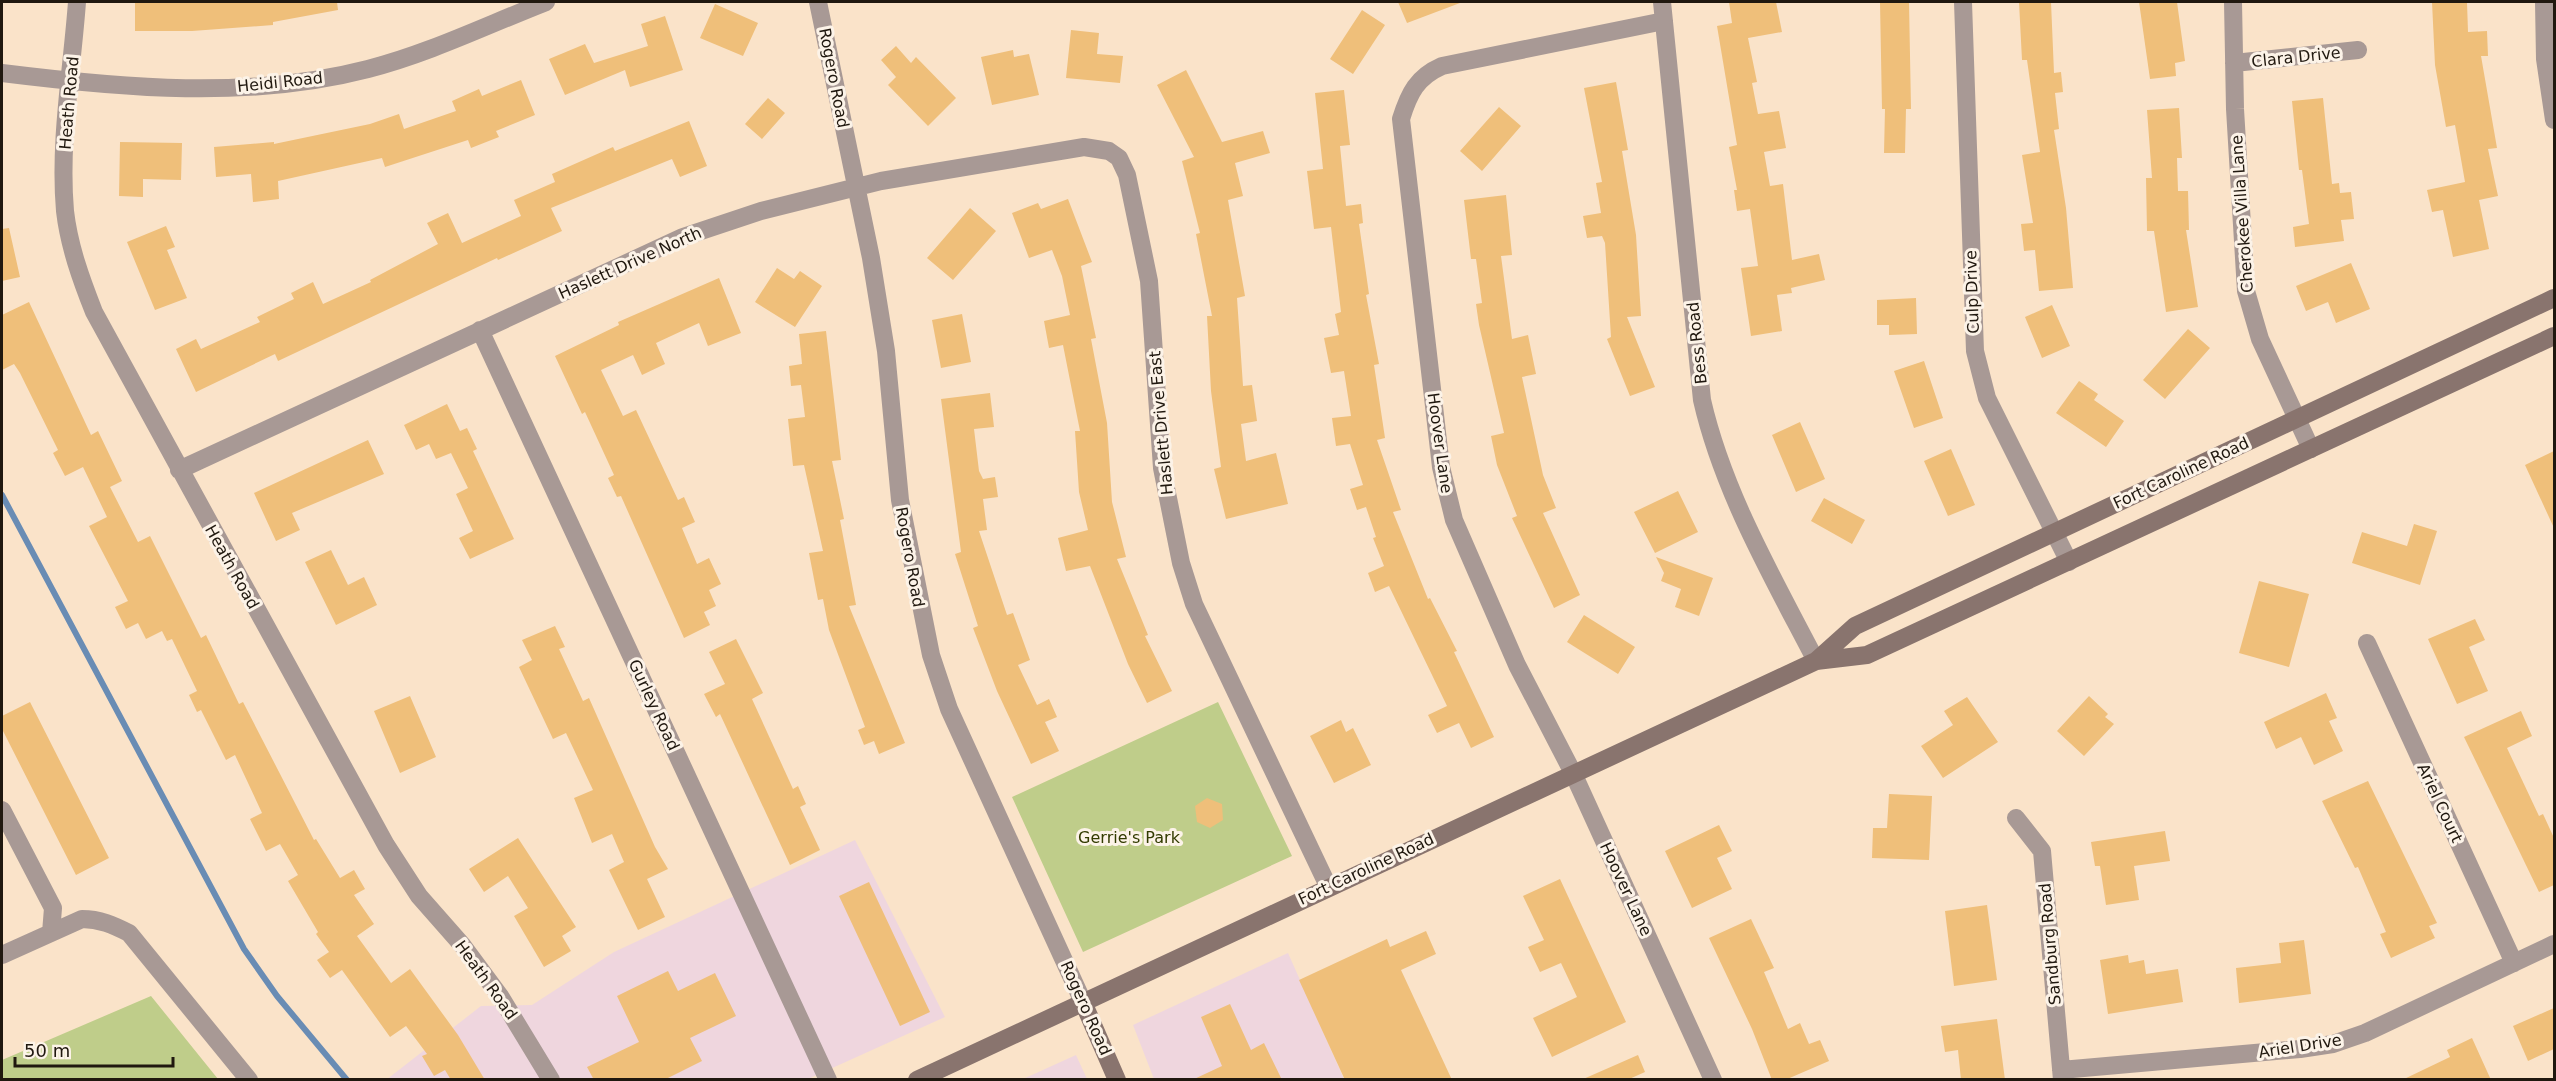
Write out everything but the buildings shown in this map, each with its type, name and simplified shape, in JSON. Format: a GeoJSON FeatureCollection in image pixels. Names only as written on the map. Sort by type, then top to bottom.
{"type":"FeatureCollection","features":[{"type":"Feature","properties":{"kind":"street","name":"Heath Road"},"geometry":{"type":"LineString","coordinates":[[77,2],[63,168],[65,201],[79,275],[94,312],[386,844],[419,896],[463,946],[500,996],[551,1080]]}},
{"type":"Feature","properties":{"kind":"street","name":"Heidi Road"},"geometry":{"type":"LineString","coordinates":[[2,73],[71,81],[250,88],[308,81],[367,69],[420,54],[511,8],[546,2]]}},
{"type":"Feature","properties":{"kind":"street","name":"Rogero Road"},"geometry":{"type":"LineString","coordinates":[[818,2],[856,187],[886,351],[900,500],[931,655],[949,709],[1117,1080]]}},
{"type":"Feature","properties":{"kind":"street","name":"Bess Road"},"geometry":{"type":"LineString","coordinates":[[1662,2],[1702,400],[1708,424],[1759,551],[1816,661]]}},
{"type":"Feature","properties":{"kind":"street","name":"Culp Drive"},"geometry":{"type":"LineString","coordinates":[[1963,2],[1975,351],[1987,398],[2068,562]]}},
{"type":"Feature","properties":{"kind":"street","name":"Cherokee Villa Lane"},"geometry":{"type":"LineString","coordinates":[[2233,2],[2246,291],[2260,339],[2311,449]]}},
{"type":"Feature","properties":{"kind":"street"},"geometry":{"type":"LineString","coordinates":[[2544,2],[2545,59],[2554,120]]}},
{"type":"Feature","properties":{"kind":"street","name":"Hoover Lane"},"geometry":{"type":"LineString","coordinates":[[1664,21],[1443,66],[1431,71],[1413,87],[1401,119],[1445,488],[1454,520],[1517,665],[1572,773],[1713,1080]]}},
{"type":"Feature","properties":{"kind":"street","name":"Clara Drive"},"geometry":{"type":"LineString","coordinates":[[2235,63],[2358,50]]}},
{"type":"Feature","properties":{"kind":"street","name":"Haslett Drive North"},"geometry":{"type":"LineString","coordinates":[[179,470],[683,237],[762,211],[856,187],[963,166],[1084,147],[1109,151]]}},
{"type":"Feature","properties":{"kind":"street","name":"Haslett Drive East"},"geometry":{"type":"LineString","coordinates":[[1109,151],[1119,158],[1127,176],[1149,280],[1162,468],[1181,563],[1194,604],[1329,886]]}},
{"type":"Feature","properties":{"kind":"street","name":"Fort Caroline Road"},"geometry":{"type":"LineString","coordinates":[[916,1080],[1816,661],[1856,626],[2554,298]]}},
{"type":"Feature","properties":{"kind":"street","name":"Gurley Road"},"geometry":{"type":"LineString","coordinates":[[480,330],[828,1080]]}},
{"type":"Feature","properties":{"kind":"street","name":"Fort Caroline Road"},"geometry":{"type":"LineString","coordinates":[[1816,661],[1867,655],[2554,336]]}},
{"type":"Feature","properties":{"kind":"street","name":"Ariel Court"},"geometry":{"type":"LineString","coordinates":[[2367,643],[2514,963]]}},
{"type":"Feature","properties":{"kind":"street"},"geometry":{"type":"LineString","coordinates":[[2,810],[53,908],[51,933]]}},
{"type":"Feature","properties":{"kind":"street","name":"Sandburg Road"},"geometry":{"type":"LineString","coordinates":[[2016,818],[2042,851],[2061,1075]]}},
{"type":"Feature","properties":{"kind":"street"},"geometry":{"type":"LineString","coordinates":[[2,955],[82,919],[96,919],[129,933],[249,1080]]}},
{"type":"Feature","properties":{"kind":"street","name":"Ariel Drive"},"geometry":{"type":"LineString","coordinates":[[2061,1075],[2333,1044],[2366,1033],[2554,944]]}},
{"type":"Feature","properties":{"kind":"shaded area"},"geometry":{"type":"Polygon","coordinates":[[[855,840],[945,1017],[808,1079],[386,1080],[481,1006],[532,1005],[614,952],[855,840]]]}},
{"type":"Feature","properties":{"kind":"shaded area"},"geometry":{"type":"Polygon","coordinates":[[[1288,953],[1344,1079],[1154,1079],[1133,1025],[1288,953]]]}},
{"type":"Feature","properties":{"kind":"shaded area"},"geometry":{"type":"Polygon","coordinates":[[[1076,1055],[1087,1079],[1023,1079],[1076,1055]]]}},
{"type":"Feature","properties":{"kind":"green space","name":"Gerrie's Park"},"geometry":{"type":"Polygon","coordinates":[[[1218,702],[1292,856],[1083,952],[1012,797],[1218,702]]]}},
{"type":"Feature","properties":{"kind":"green space"},"geometry":{"type":"Polygon","coordinates":[[[151,996],[218,1079],[2,1079],[2,1060],[151,996]]]}},
{"type":"Feature","properties":{"kind":"waterway"},"geometry":{"type":"LineString","coordinates":[[2,495],[244,949],[277,996],[347,1080]]}}]}
